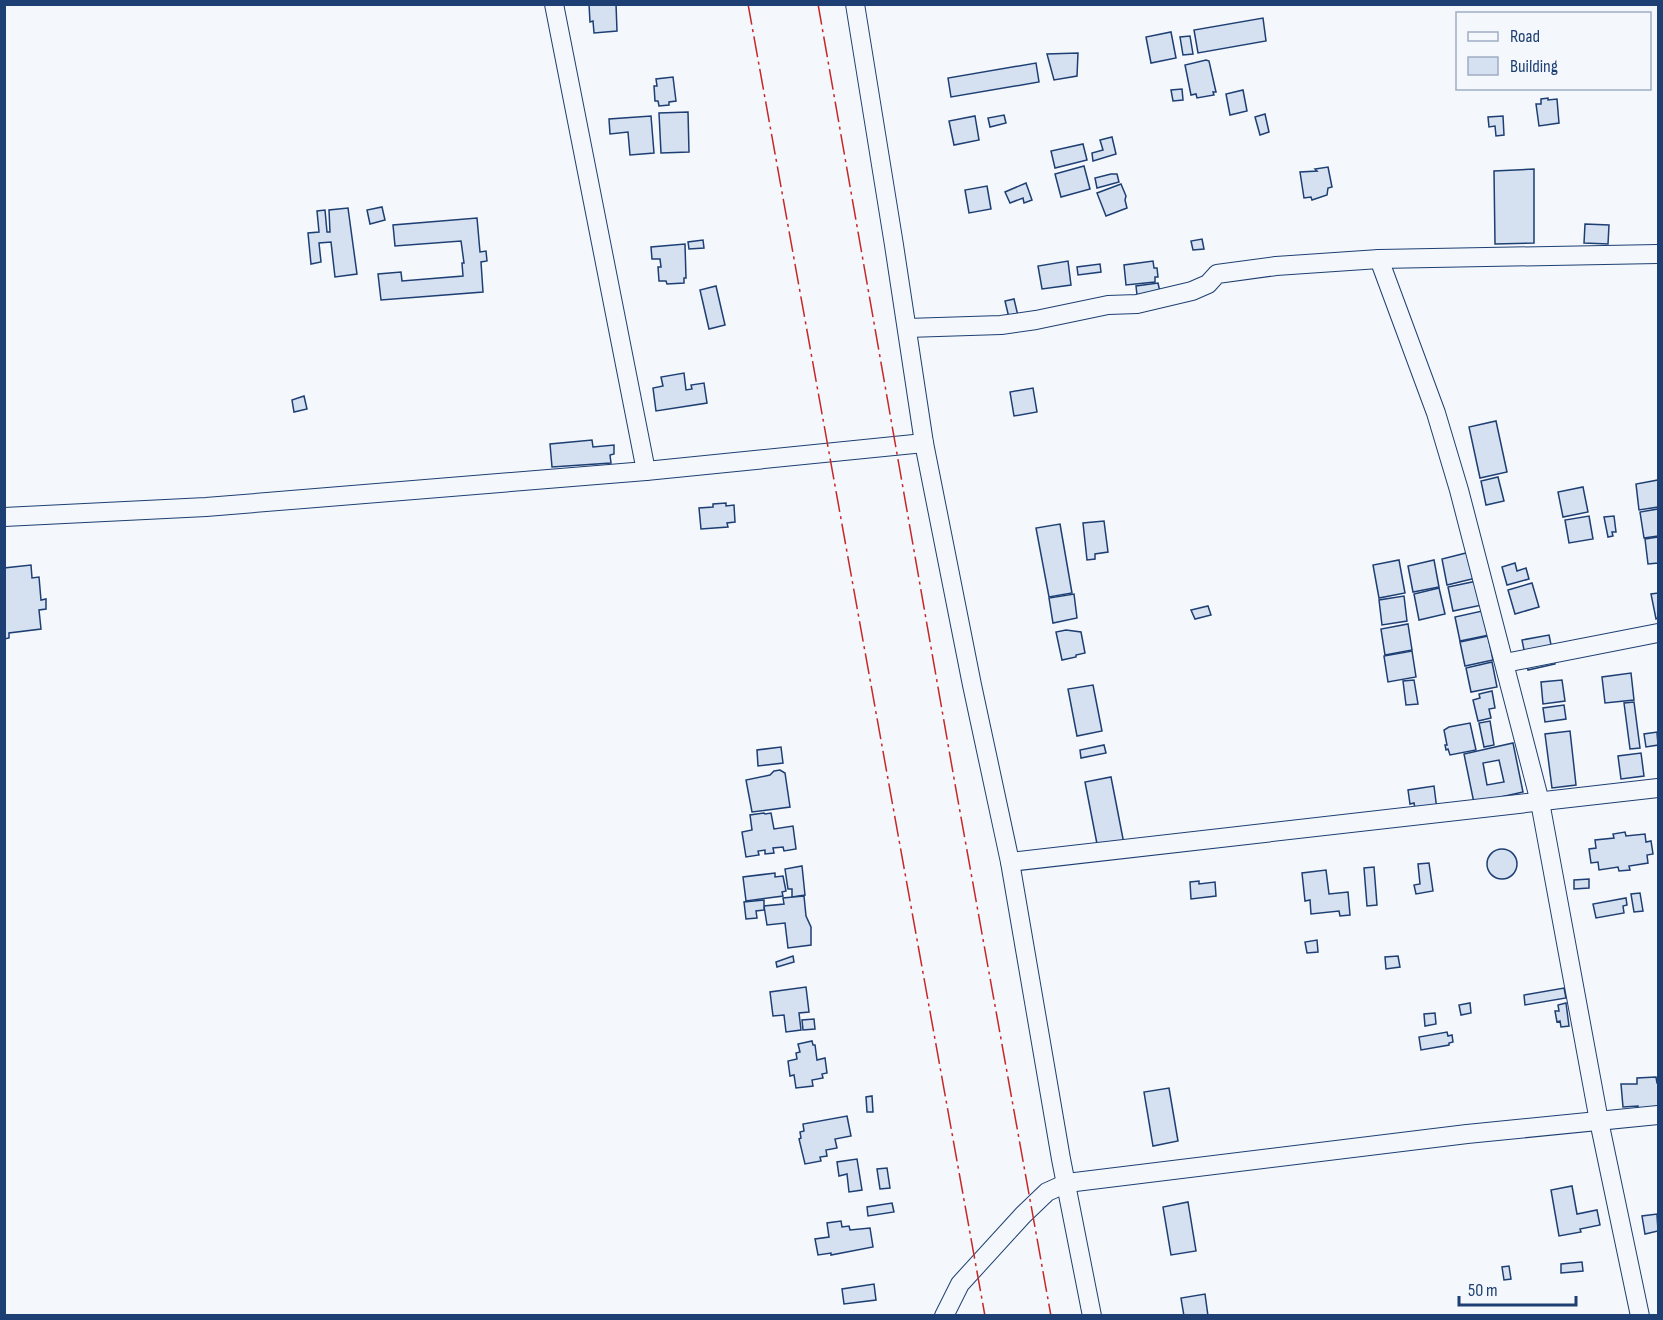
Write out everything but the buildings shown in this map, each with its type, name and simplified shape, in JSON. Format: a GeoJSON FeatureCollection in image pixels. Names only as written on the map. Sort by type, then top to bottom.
{"type":"FeatureCollection","features":[{"type":"Feature","properties":{"kind":"street"},"geometry":{"type":"LineString","coordinates":[[554,4],[646,471]]}},
{"type":"Feature","properties":{"kind":"street"},"geometry":{"type":"LineString","coordinates":[[855,4],[924,443],[1010,862],[1061,1159],[1092,1316]]}},
{"type":"Feature","properties":{"kind":"street"},"geometry":{"type":"LineString","coordinates":[[907,328],[1001,325],[1108,305],[1137,304],[1192,291],[1208,284],[1217,274],[1276,266],[1379,260],[1659,254]]}},
{"type":"Feature","properties":{"kind":"street"},"geometry":{"type":"LineString","coordinates":[[1379,260],[1436,414],[1456,479],[1540,802],[1599,1121],[1640,1316]]}},
{"type":"Feature","properties":{"kind":"street"},"geometry":{"type":"LineString","coordinates":[[4,517],[206,507],[646,471],[924,443]]}},
{"type":"Feature","properties":{"kind":"street"},"geometry":{"type":"LineString","coordinates":[[1505,663],[1659,633]]}},
{"type":"Feature","properties":{"kind":"street"},"geometry":{"type":"LineString","coordinates":[[1010,862],[1659,788]]}},
{"type":"Feature","properties":{"kind":"street"},"geometry":{"type":"LineString","coordinates":[[944,1316],[960,1284],[1023,1215],[1047,1192],[1067,1183],[1467,1134],[1659,1115]]}},
{"type":"Feature","properties":{"kind":"power"},"geometry":{"type":"LineString","coordinates":[[748,4],[985,1316]]}},
{"type":"Feature","properties":{"kind":"power"},"geometry":{"type":"LineString","coordinates":[[818,4],[1051,1316]]}}]}
